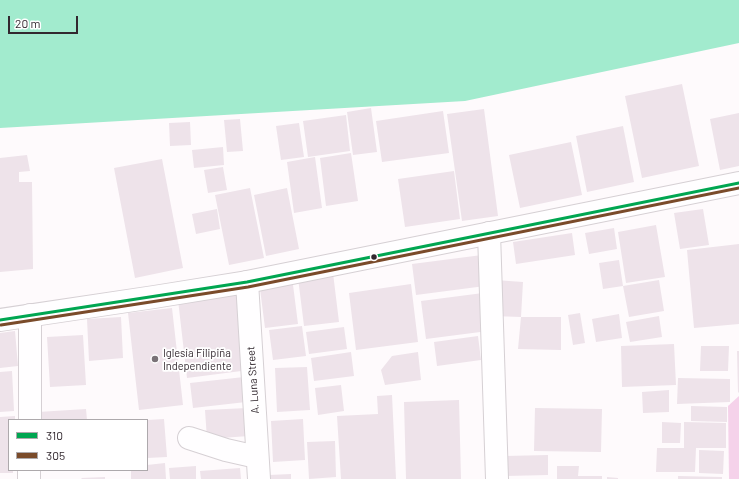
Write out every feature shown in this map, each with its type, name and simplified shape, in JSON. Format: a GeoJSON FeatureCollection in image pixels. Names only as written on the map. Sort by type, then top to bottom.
{"type":"FeatureCollection","features":[{"type":"Feature","properties":{"kind":"main road"},"geometry":{"type":"LineString","coordinates":[[0,320],[247,282],[739,183]]}},
{"type":"Feature","properties":{"kind":"main road"},"geometry":{"type":"LineString","coordinates":[[489,233],[497,479]]}},
{"type":"Feature","properties":{"kind":"main road","name":"A. Luna Street"},"geometry":{"type":"LineString","coordinates":[[247,282],[259,479]]}},
{"type":"Feature","properties":{"kind":"main road"},"geometry":{"type":"LineString","coordinates":[[30,315],[30,419]]}},
{"type":"Feature","properties":{"kind":"main road"},"geometry":{"type":"LineString","coordinates":[[189,438],[226,450],[248,455],[257,454]]}},
{"type":"Feature","properties":{"kind":"shaded area"},"geometry":{"type":"Polygon","coordinates":[[[0,0],[739,0],[739,43],[465,101],[0,128],[0,0]]]}},
{"type":"Feature","properties":{"kind":"shaded area"},"geometry":{"type":"Polygon","coordinates":[[[739,396],[739,479],[729,479],[728,406],[739,396]]]}},
{"type":"Feature","properties":{"kind":"building"},"geometry":{"type":"Polygon","coordinates":[[[682,84],[699,166],[642,178],[625,96],[682,84]]]}},
{"type":"Feature","properties":{"kind":"building"},"geometry":{"type":"Polygon","coordinates":[[[371,108],[377,152],[353,155],[347,112],[371,108]]]}},
{"type":"Feature","properties":{"kind":"building"},"geometry":{"type":"Polygon","coordinates":[[[484,109],[498,216],[462,221],[447,114],[484,109]]]}},
{"type":"Feature","properties":{"kind":"building"},"geometry":{"type":"Polygon","coordinates":[[[443,111],[449,153],[382,162],[376,121],[443,111]]]}},
{"type":"Feature","properties":{"kind":"building"},"geometry":{"type":"Polygon","coordinates":[[[739,113],[739,166],[720,170],[710,119],[739,113]]]}},
{"type":"Feature","properties":{"kind":"building"},"geometry":{"type":"Polygon","coordinates":[[[346,115],[350,151],[308,157],[303,121],[346,115]]]}},
{"type":"Feature","properties":{"kind":"building"},"geometry":{"type":"Polygon","coordinates":[[[240,119],[243,151],[227,152],[224,120],[240,119]]]}},
{"type":"Feature","properties":{"kind":"building"},"geometry":{"type":"Polygon","coordinates":[[[190,122],[191,145],[170,146],[169,123],[190,122]]]}},
{"type":"Feature","properties":{"kind":"building"},"geometry":{"type":"Polygon","coordinates":[[[299,123],[304,157],[281,160],[276,126],[299,123]]]}},
{"type":"Feature","properties":{"kind":"building"},"geometry":{"type":"Polygon","coordinates":[[[623,126],[634,182],[587,192],[576,136],[623,126]]]}},
{"type":"Feature","properties":{"kind":"building"},"geometry":{"type":"Polygon","coordinates":[[[571,142],[582,195],[520,208],[509,155],[571,142]]]}},
{"type":"Feature","properties":{"kind":"building"},"geometry":{"type":"Polygon","coordinates":[[[223,147],[224,165],[194,168],[192,150],[223,147]]]}},
{"type":"Feature","properties":{"kind":"building"},"geometry":{"type":"Polygon","coordinates":[[[351,153],[358,201],[326,206],[320,158],[351,153]]]}},
{"type":"Feature","properties":{"kind":"building"},"geometry":{"type":"Polygon","coordinates":[[[27,155],[30,171],[19,172],[19,182],[32,182],[33,269],[0,272],[0,158],[27,155]]]}},
{"type":"Feature","properties":{"kind":"building"},"geometry":{"type":"Polygon","coordinates":[[[315,157],[322,208],[294,213],[287,162],[315,157]]]}},
{"type":"Feature","properties":{"kind":"building"},"geometry":{"type":"Polygon","coordinates":[[[162,159],[183,268],[135,278],[114,168],[162,159]]]}},
{"type":"Feature","properties":{"kind":"building"},"geometry":{"type":"Polygon","coordinates":[[[223,167],[227,190],[208,193],[204,170],[223,167]]]}},
{"type":"Feature","properties":{"kind":"building"},"geometry":{"type":"Polygon","coordinates":[[[454,171],[460,219],[405,227],[398,179],[454,171]]]}},
{"type":"Feature","properties":{"kind":"building"},"geometry":{"type":"Polygon","coordinates":[[[250,188],[264,258],[229,265],[215,195],[250,188]]]}},
{"type":"Feature","properties":{"kind":"building"},"geometry":{"type":"Polygon","coordinates":[[[287,188],[299,249],[266,256],[254,195],[287,188]]]}},
{"type":"Feature","properties":{"kind":"building"},"geometry":{"type":"Polygon","coordinates":[[[217,209],[220,229],[196,234],[192,214],[217,209]]]}},
{"type":"Feature","properties":{"kind":"building"},"geometry":{"type":"Polygon","coordinates":[[[703,209],[709,245],[680,249],[674,213],[703,209]]]}},
{"type":"Feature","properties":{"kind":"building"},"geometry":{"type":"Polygon","coordinates":[[[656,225],[665,277],[626,283],[618,232],[656,225]]]}},
{"type":"Feature","properties":{"kind":"building"},"geometry":{"type":"Polygon","coordinates":[[[614,228],[617,249],[589,254],[585,233],[614,228]]]}},
{"type":"Feature","properties":{"kind":"building"},"geometry":{"type":"Polygon","coordinates":[[[572,233],[575,255],[516,264],[513,242],[572,233]]]}},
{"type":"Feature","properties":{"kind":"building"},"geometry":{"type":"Polygon","coordinates":[[[739,244],[739,324],[694,328],[687,250],[739,244]]]}},
{"type":"Feature","properties":{"kind":"building"},"geometry":{"type":"Polygon","coordinates":[[[482,255],[485,286],[416,295],[412,264],[482,255]]]}},
{"type":"Feature","properties":{"kind":"building"},"geometry":{"type":"Polygon","coordinates":[[[619,260],[623,286],[603,289],[599,263],[619,260]]]}},
{"type":"Feature","properties":{"kind":"building"},"geometry":{"type":"Polygon","coordinates":[[[333,273],[339,322],[304,326],[298,278],[333,273]]]}},
{"type":"Feature","properties":{"kind":"building"},"geometry":{"type":"Polygon","coordinates":[[[292,277],[298,324],[265,328],[259,281],[292,277]]]}},
{"type":"Feature","properties":{"kind":"building"},"geometry":{"type":"Polygon","coordinates":[[[495,280],[523,282],[521,317],[493,316],[495,280]]]}},
{"type":"Feature","properties":{"kind":"building"},"geometry":{"type":"Polygon","coordinates":[[[659,280],[664,311],[629,317],[623,286],[659,280]]]}},
{"type":"Feature","properties":{"kind":"building"},"geometry":{"type":"Polygon","coordinates":[[[411,284],[418,342],[356,350],[349,293],[411,284]]]}},
{"type":"Feature","properties":{"kind":"building"},"geometry":{"type":"Polygon","coordinates":[[[240,292],[249,370],[187,378],[178,300],[240,292]]]}},
{"type":"Feature","properties":{"kind":"building"},"geometry":{"type":"Polygon","coordinates":[[[483,293],[488,331],[426,339],[421,301],[483,293]]]}},
{"type":"Feature","properties":{"kind":"building","name":"Iglesia Filipiña Independiente"},"geometry":{"type":"Polygon","coordinates":[[[172,308],[183,405],[139,410],[128,313],[172,308]]]}},
{"type":"Feature","properties":{"kind":"building"},"geometry":{"type":"Polygon","coordinates":[[[580,313],[585,343],[573,345],[568,315],[580,313]]]}},
{"type":"Feature","properties":{"kind":"building"},"geometry":{"type":"Polygon","coordinates":[[[619,314],[622,338],[596,342],[592,319],[619,314]]]}},
{"type":"Feature","properties":{"kind":"building"},"geometry":{"type":"Polygon","coordinates":[[[659,316],[662,337],[630,342],[626,322],[659,316]]]}},
{"type":"Feature","properties":{"kind":"building"},"geometry":{"type":"Polygon","coordinates":[[[121,317],[123,358],[89,361],[87,319],[121,317]]]}},
{"type":"Feature","properties":{"kind":"building"},"geometry":{"type":"Polygon","coordinates":[[[521,317],[561,317],[561,350],[518,349],[521,317]]]}},
{"type":"Feature","properties":{"kind":"building"},"geometry":{"type":"Polygon","coordinates":[[[302,326],[306,356],[273,360],[269,330],[302,326]]]}},
{"type":"Feature","properties":{"kind":"building"},"geometry":{"type":"Polygon","coordinates":[[[344,327],[347,349],[309,354],[306,332],[344,327]]]}},
{"type":"Feature","properties":{"kind":"building"},"geometry":{"type":"Polygon","coordinates":[[[15,331],[18,366],[0,368],[0,333],[15,331]]]}},
{"type":"Feature","properties":{"kind":"building"},"geometry":{"type":"Polygon","coordinates":[[[83,335],[86,385],[50,387],[47,337],[83,335]]]}},
{"type":"Feature","properties":{"kind":"building"},"geometry":{"type":"Polygon","coordinates":[[[478,336],[481,360],[437,366],[434,342],[478,336]]]}},
{"type":"Feature","properties":{"kind":"building"},"geometry":{"type":"Polygon","coordinates":[[[674,344],[676,385],[622,387],[621,346],[674,344]]]}},
{"type":"Feature","properties":{"kind":"building"},"geometry":{"type":"Polygon","coordinates":[[[701,346],[729,346],[728,371],[700,371],[701,346]]]}},
{"type":"Feature","properties":{"kind":"building"},"geometry":{"type":"Polygon","coordinates":[[[737,351],[739,351],[738,393],[737,351]]]}},
{"type":"Feature","properties":{"kind":"building"},"geometry":{"type":"Polygon","coordinates":[[[351,352],[354,376],[314,381],[311,358],[351,352]]]}},
{"type":"Feature","properties":{"kind":"building"},"geometry":{"type":"Polygon","coordinates":[[[418,352],[421,380],[385,385],[381,370],[392,356],[418,352]]]}},
{"type":"Feature","properties":{"kind":"building"},"geometry":{"type":"Polygon","coordinates":[[[307,367],[310,410],[277,412],[275,368],[307,367]]]}},
{"type":"Feature","properties":{"kind":"building"},"geometry":{"type":"Polygon","coordinates":[[[12,371],[14,411],[0,412],[0,372],[12,371]]]}},
{"type":"Feature","properties":{"kind":"building"},"geometry":{"type":"Polygon","coordinates":[[[244,377],[246,402],[193,408],[190,383],[244,377]]]}},
{"type":"Feature","properties":{"kind":"building"},"geometry":{"type":"Polygon","coordinates":[[[678,378],[730,379],[730,402],[677,404],[678,378]]]}},
{"type":"Feature","properties":{"kind":"building"},"geometry":{"type":"Polygon","coordinates":[[[341,385],[344,411],[318,415],[315,388],[341,385]]]}},
{"type":"Feature","properties":{"kind":"building"},"geometry":{"type":"Polygon","coordinates":[[[669,390],[669,412],[643,413],[642,392],[669,390]]]}},
{"type":"Feature","properties":{"kind":"building"},"geometry":{"type":"Polygon","coordinates":[[[392,395],[396,479],[341,479],[337,416],[378,414],[377,396],[392,395]]]}},
{"type":"Feature","properties":{"kind":"building"},"geometry":{"type":"Polygon","coordinates":[[[459,400],[461,479],[406,479],[404,402],[459,400]]]}},
{"type":"Feature","properties":{"kind":"building"},"geometry":{"type":"Polygon","coordinates":[[[691,406],[727,407],[727,422],[691,421],[691,406]]]}},
{"type":"Feature","properties":{"kind":"building"},"geometry":{"type":"Polygon","coordinates":[[[247,408],[249,436],[207,439],[205,410],[247,408]]]}},
{"type":"Feature","properties":{"kind":"building"},"geometry":{"type":"Polygon","coordinates":[[[535,408],[602,409],[601,452],[534,451],[535,408]]]}},
{"type":"Feature","properties":{"kind":"building"},"geometry":{"type":"Polygon","coordinates":[[[86,409],[87,419],[38,419],[38,412],[86,409]]]}},
{"type":"Feature","properties":{"kind":"building"},"geometry":{"type":"Polygon","coordinates":[[[15,416],[15,419],[8,419],[8,471],[13,471],[13,473],[0,473],[0,417],[15,416]]]}},
{"type":"Feature","properties":{"kind":"building"},"geometry":{"type":"Polygon","coordinates":[[[164,419],[167,457],[148,458],[148,420],[164,419]]]}},
{"type":"Feature","properties":{"kind":"building"},"geometry":{"type":"Polygon","coordinates":[[[303,419],[305,460],[273,462],[271,421],[303,419]]]}},
{"type":"Feature","properties":{"kind":"building"},"geometry":{"type":"Polygon","coordinates":[[[662,422],[681,423],[680,443],[662,443],[662,422]]]}},
{"type":"Feature","properties":{"kind":"building"},"geometry":{"type":"Polygon","coordinates":[[[684,422],[726,423],[726,448],[684,448],[684,422]]]}},
{"type":"Feature","properties":{"kind":"building"},"geometry":{"type":"Polygon","coordinates":[[[335,441],[336,477],[309,479],[307,442],[335,441]]]}},
{"type":"Feature","properties":{"kind":"building"},"geometry":{"type":"Polygon","coordinates":[[[657,448],[696,448],[695,472],[656,472],[657,448]]]}},
{"type":"Feature","properties":{"kind":"building"},"geometry":{"type":"Polygon","coordinates":[[[699,450],[724,451],[723,474],[699,473],[699,450]]]}},
{"type":"Feature","properties":{"kind":"building"},"geometry":{"type":"Polygon","coordinates":[[[548,455],[548,475],[506,476],[505,456],[548,455]]]}},
{"type":"Feature","properties":{"kind":"building"},"geometry":{"type":"Polygon","coordinates":[[[165,463],[166,479],[131,479],[131,471],[148,471],[148,465],[165,463]]]}},
{"type":"Feature","properties":{"kind":"building"},"geometry":{"type":"Polygon","coordinates":[[[196,466],[196,479],[170,479],[169,468],[196,466]]]}},
{"type":"Feature","properties":{"kind":"building"},"geometry":{"type":"Polygon","coordinates":[[[557,466],[579,466],[578,476],[602,476],[602,479],[557,479],[557,466]]]}},
{"type":"Feature","properties":{"kind":"building"},"geometry":{"type":"Polygon","coordinates":[[[240,468],[241,479],[201,479],[200,471],[240,468]]]}},
{"type":"Feature","properties":{"kind":"building"},"geometry":{"type":"Polygon","coordinates":[[[291,474],[291,479],[270,479],[269,475],[291,474]]]}},
{"type":"Feature","properties":{"kind":"building"},"geometry":{"type":"Polygon","coordinates":[[[678,476],[722,477],[722,479],[678,479],[678,476]]]}},
{"type":"Feature","properties":{"kind":"building"},"geometry":{"type":"Polygon","coordinates":[[[105,477],[105,479],[81,478],[105,477]]]}},
{"type":"Feature","properties":{"kind":"building"},"geometry":{"type":"Polygon","coordinates":[[[607,477],[618,478],[618,479],[607,479],[607,477]]]}},
{"type":"Feature","properties":{"kind":"transit line","name":"310"},"geometry":{"type":"LineString","coordinates":[[0,320],[247,282],[739,183]]}},
{"type":"Feature","properties":{"kind":"transit line","name":"305"},"geometry":{"type":"LineString","coordinates":[[1,325],[248,287],[739,188]]}},
{"type":"Feature","properties":{"kind":"place","name":"Iglesia Filipiña Independiente"},"geometry":{"type":"Point","coordinates":[155,359]}}]}
